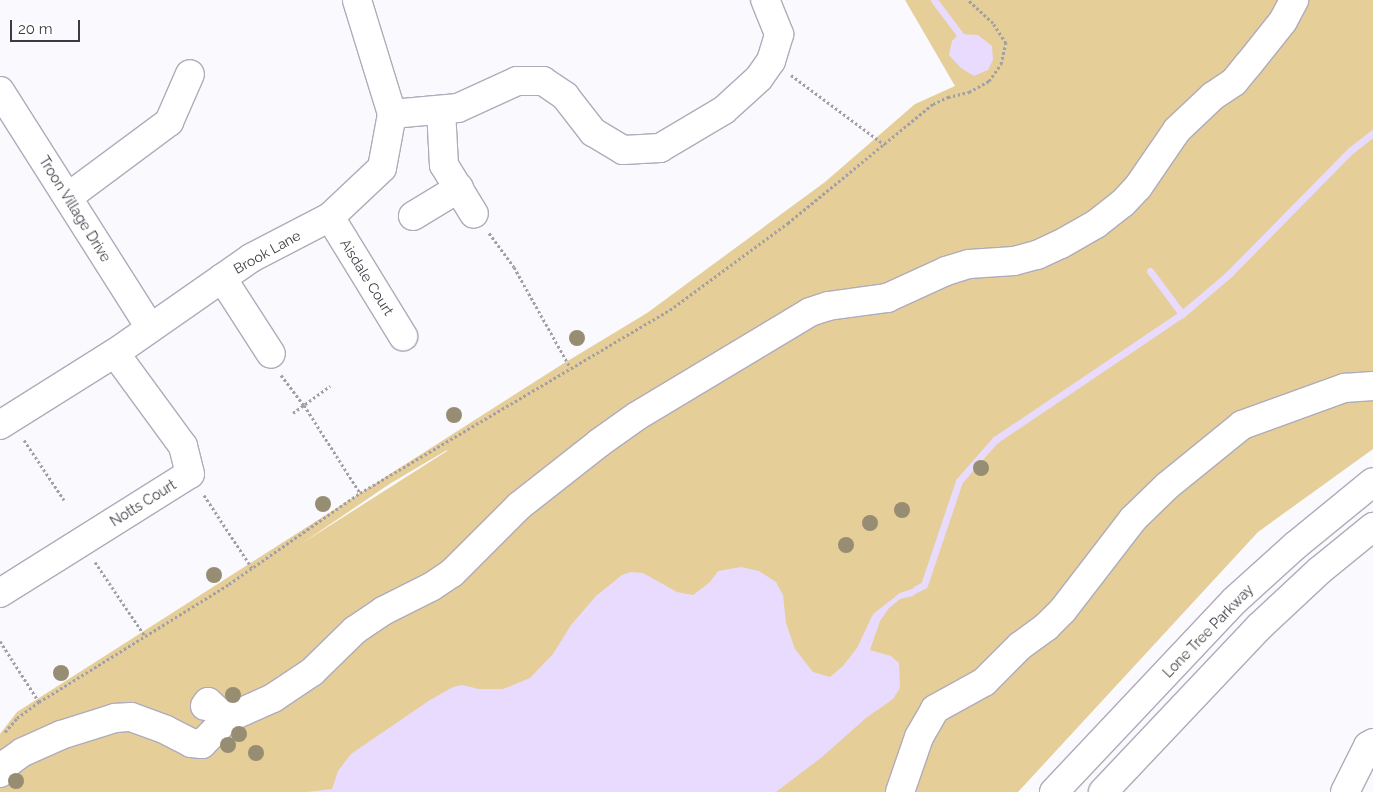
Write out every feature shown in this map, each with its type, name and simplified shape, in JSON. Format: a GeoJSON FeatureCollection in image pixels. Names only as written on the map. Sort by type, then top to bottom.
{"type":"FeatureCollection","features":[{"type":"Feature","properties":{"kind":"street","name":"Brook Lane"},"geometry":{"type":"LineString","coordinates":[[5,422],[114,353],[251,258],[330,217],[382,168],[392,114],[357,0]]}},
{"type":"Feature","properties":{"kind":"street"},"geometry":{"type":"LineString","coordinates":[[392,114],[458,108],[517,81],[542,81],[565,96],[593,132],[623,150],[660,148],[724,110],[759,78],[772,61],[778,34],[765,0]]}},
{"type":"Feature","properties":{"kind":"street"},"geometry":{"type":"LineString","coordinates":[[0,773],[9,762],[23,752],[61,735],[101,721],[132,717],[166,730],[190,743],[203,743],[216,712],[247,711],[292,687],[312,672],[362,625],[383,611],[431,587],[452,573],[519,506],[556,475],[637,416],[810,312],[828,306],[866,303],[887,298],[946,271],[969,264],[1014,261],[1037,255],[1096,224],[1123,203],[1138,187],[1177,130],[1213,96],[1234,82],[1283,21],[1294,0]]}},
{"type":"Feature","properties":{"kind":"street"},"geometry":{"type":"LineString","coordinates":[[68,197],[169,122],[190,74]]}},
{"type":"Feature","properties":{"kind":"street","name":"Troon Village Drive"},"geometry":{"type":"LineString","coordinates":[[0,91],[150,327]]}},
{"type":"Feature","properties":{"kind":"street"},"geometry":{"type":"LineString","coordinates":[[441,110],[444,164],[474,214]]}},
{"type":"Feature","properties":{"kind":"street"},"geometry":{"type":"LineString","coordinates":[[413,216],[459,188]]}},
{"type":"Feature","properties":{"kind":"street","name":"Aisdale Court"},"geometry":{"type":"LineString","coordinates":[[330,217],[403,336]]}},
{"type":"Feature","properties":{"kind":"street"},"geometry":{"type":"LineString","coordinates":[[222,278],[271,354]]}},
{"type":"Feature","properties":{"kind":"street","name":"Notts Court"},"geometry":{"type":"LineString","coordinates":[[0,593],[190,474],[183,446],[114,353]]}},
{"type":"Feature","properties":{"kind":"street"},"geometry":{"type":"LineString","coordinates":[[900,792],[919,737],[935,709],[984,682],[1020,646],[1046,627],[1063,610],[1133,519],[1167,486],[1242,425],[1272,416],[1344,388],[1373,386]]}},
{"type":"Feature","properties":{"kind":"street","name":"Lone Tree Parkway"},"geometry":{"type":"LineString","coordinates":[[1054,792],[1234,602],[1296,545],[1373,482]]}},
{"type":"Feature","properties":{"kind":"street"},"geometry":{"type":"LineString","coordinates":[[1103,792],[1259,627],[1319,571],[1373,528]]}},
{"type":"Feature","properties":{"kind":"street"},"geometry":{"type":"LineString","coordinates":[[1345,792],[1368,746],[1373,742]]}},
{"type":"Feature","properties":{"kind":"path"},"geometry":{"type":"LineString","coordinates":[[0,738],[17,718],[39,702],[252,568],[360,493],[674,307],[788,223],[933,104],[948,97],[969,92],[989,81],[1001,64],[1006,43],[993,22],[968,0]]}},
{"type":"Feature","properties":{"kind":"path"},"geometry":{"type":"LineString","coordinates":[[772,61],[885,145]]}},
{"type":"Feature","properties":{"kind":"path"},"geometry":{"type":"LineString","coordinates":[[474,214],[514,267],[570,367]]}},
{"type":"Feature","properties":{"kind":"path"},"geometry":{"type":"LineString","coordinates":[[271,354],[275,368],[304,405],[360,493]]}},
{"type":"Feature","properties":{"kind":"path"},"geometry":{"type":"LineString","coordinates":[[293,413],[330,386]]}},
{"type":"Feature","properties":{"kind":"path"},"geometry":{"type":"LineString","coordinates":[[5,422],[64,500]]}},
{"type":"Feature","properties":{"kind":"path"},"geometry":{"type":"LineString","coordinates":[[190,474],[252,568]]}},
{"type":"Feature","properties":{"kind":"path"},"geometry":{"type":"LineString","coordinates":[[83,541],[102,574],[145,636]]}},
{"type":"Feature","properties":{"kind":"path"},"geometry":{"type":"LineString","coordinates":[[0,641],[39,702]]}},
{"type":"Feature","properties":{"kind":"shaded area"},"geometry":{"type":"Polygon","coordinates":[[[905,0],[1373,0],[1373,449],[1258,532],[1018,792],[0,792],[0,734],[17,712],[561,365],[647,313],[825,182],[915,104],[955,86],[905,0]],[[447,451],[391,483],[301,544],[447,451]]]}},
{"type":"Feature","properties":{"kind":"shaded area"},"geometry":{"type":"Polygon","coordinates":[[[959,34],[978,35],[992,46],[993,60],[988,70],[974,76],[961,68],[949,55],[952,41],[959,34]]]}},
{"type":"Feature","properties":{"kind":"shaded area"},"geometry":{"type":"Polygon","coordinates":[[[741,567],[759,571],[776,582],[783,595],[786,623],[795,649],[813,672],[830,677],[843,666],[857,648],[873,614],[900,593],[924,585],[913,596],[900,599],[889,608],[880,621],[870,650],[891,656],[899,663],[900,688],[893,699],[866,718],[822,757],[776,792],[306,792],[332,789],[338,771],[351,754],[430,700],[453,687],[462,685],[479,689],[503,689],[530,678],[553,654],[571,625],[596,596],[622,575],[631,572],[643,573],[677,592],[693,595],[710,582],[718,571],[741,567]]]}},
{"type":"Feature","properties":{"kind":"waterway"},"geometry":{"type":"LineString","coordinates":[[934,0],[964,40]]}},
{"type":"Feature","properties":{"kind":"waterway"},"geometry":{"type":"LineString","coordinates":[[916,589],[924,585],[959,481],[995,440],[1182,314],[1229,274],[1350,151],[1373,133]]}},
{"type":"Feature","properties":{"kind":"waterway"},"geometry":{"type":"LineString","coordinates":[[1150,271],[1182,314]]}}]}
